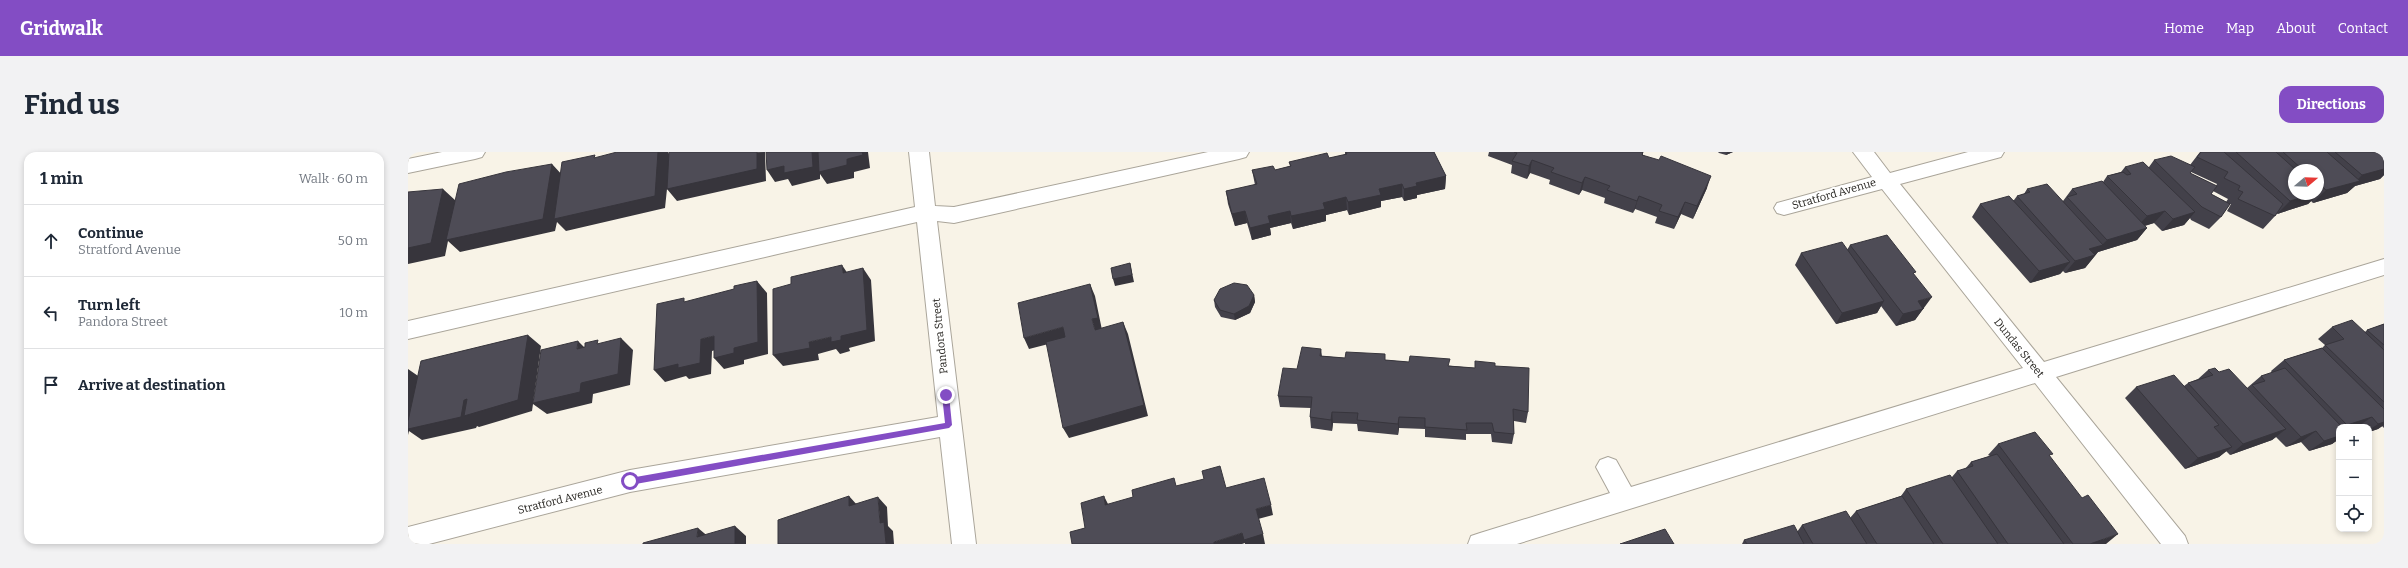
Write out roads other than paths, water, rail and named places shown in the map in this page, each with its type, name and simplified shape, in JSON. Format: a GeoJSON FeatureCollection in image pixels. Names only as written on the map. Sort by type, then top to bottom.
{"type":"FeatureCollection","features":[{"type":"Feature","properties":{"kind":"street"},"geometry":{"type":"LineString","coordinates":[[408,166],[475,152]]}},
{"type":"Feature","properties":{"kind":"street","name":"Pandora Street"},"geometry":{"type":"LineString","coordinates":[[919,152],[949,425],[964,544]]}},
{"type":"Feature","properties":{"kind":"street"},"geometry":{"type":"LineString","coordinates":[[408,330],[895,218],[926,213],[954,215],[1239,152]]}},
{"type":"Feature","properties":{"kind":"street","name":"Dundas Street"},"geometry":{"type":"LineString","coordinates":[[1863,152],[2176,544]]}},
{"type":"Feature","properties":{"kind":"street","name":"Stratford Avenue"},"geometry":{"type":"LineString","coordinates":[[1784,208],[1994,152]]}},
{"type":"Feature","properties":{"kind":"street"},"geometry":{"type":"LineString","coordinates":[[1480,544],[2040,374],[2384,267]]}},
{"type":"Feature","properties":{"kind":"street","name":"Stratford Avenue"},"geometry":{"type":"LineString","coordinates":[[408,538],[630,481],[949,425]]}},
{"type":"Feature","properties":{"kind":"street"},"geometry":{"type":"LineString","coordinates":[[1608,468],[1626,500]]}}]}
